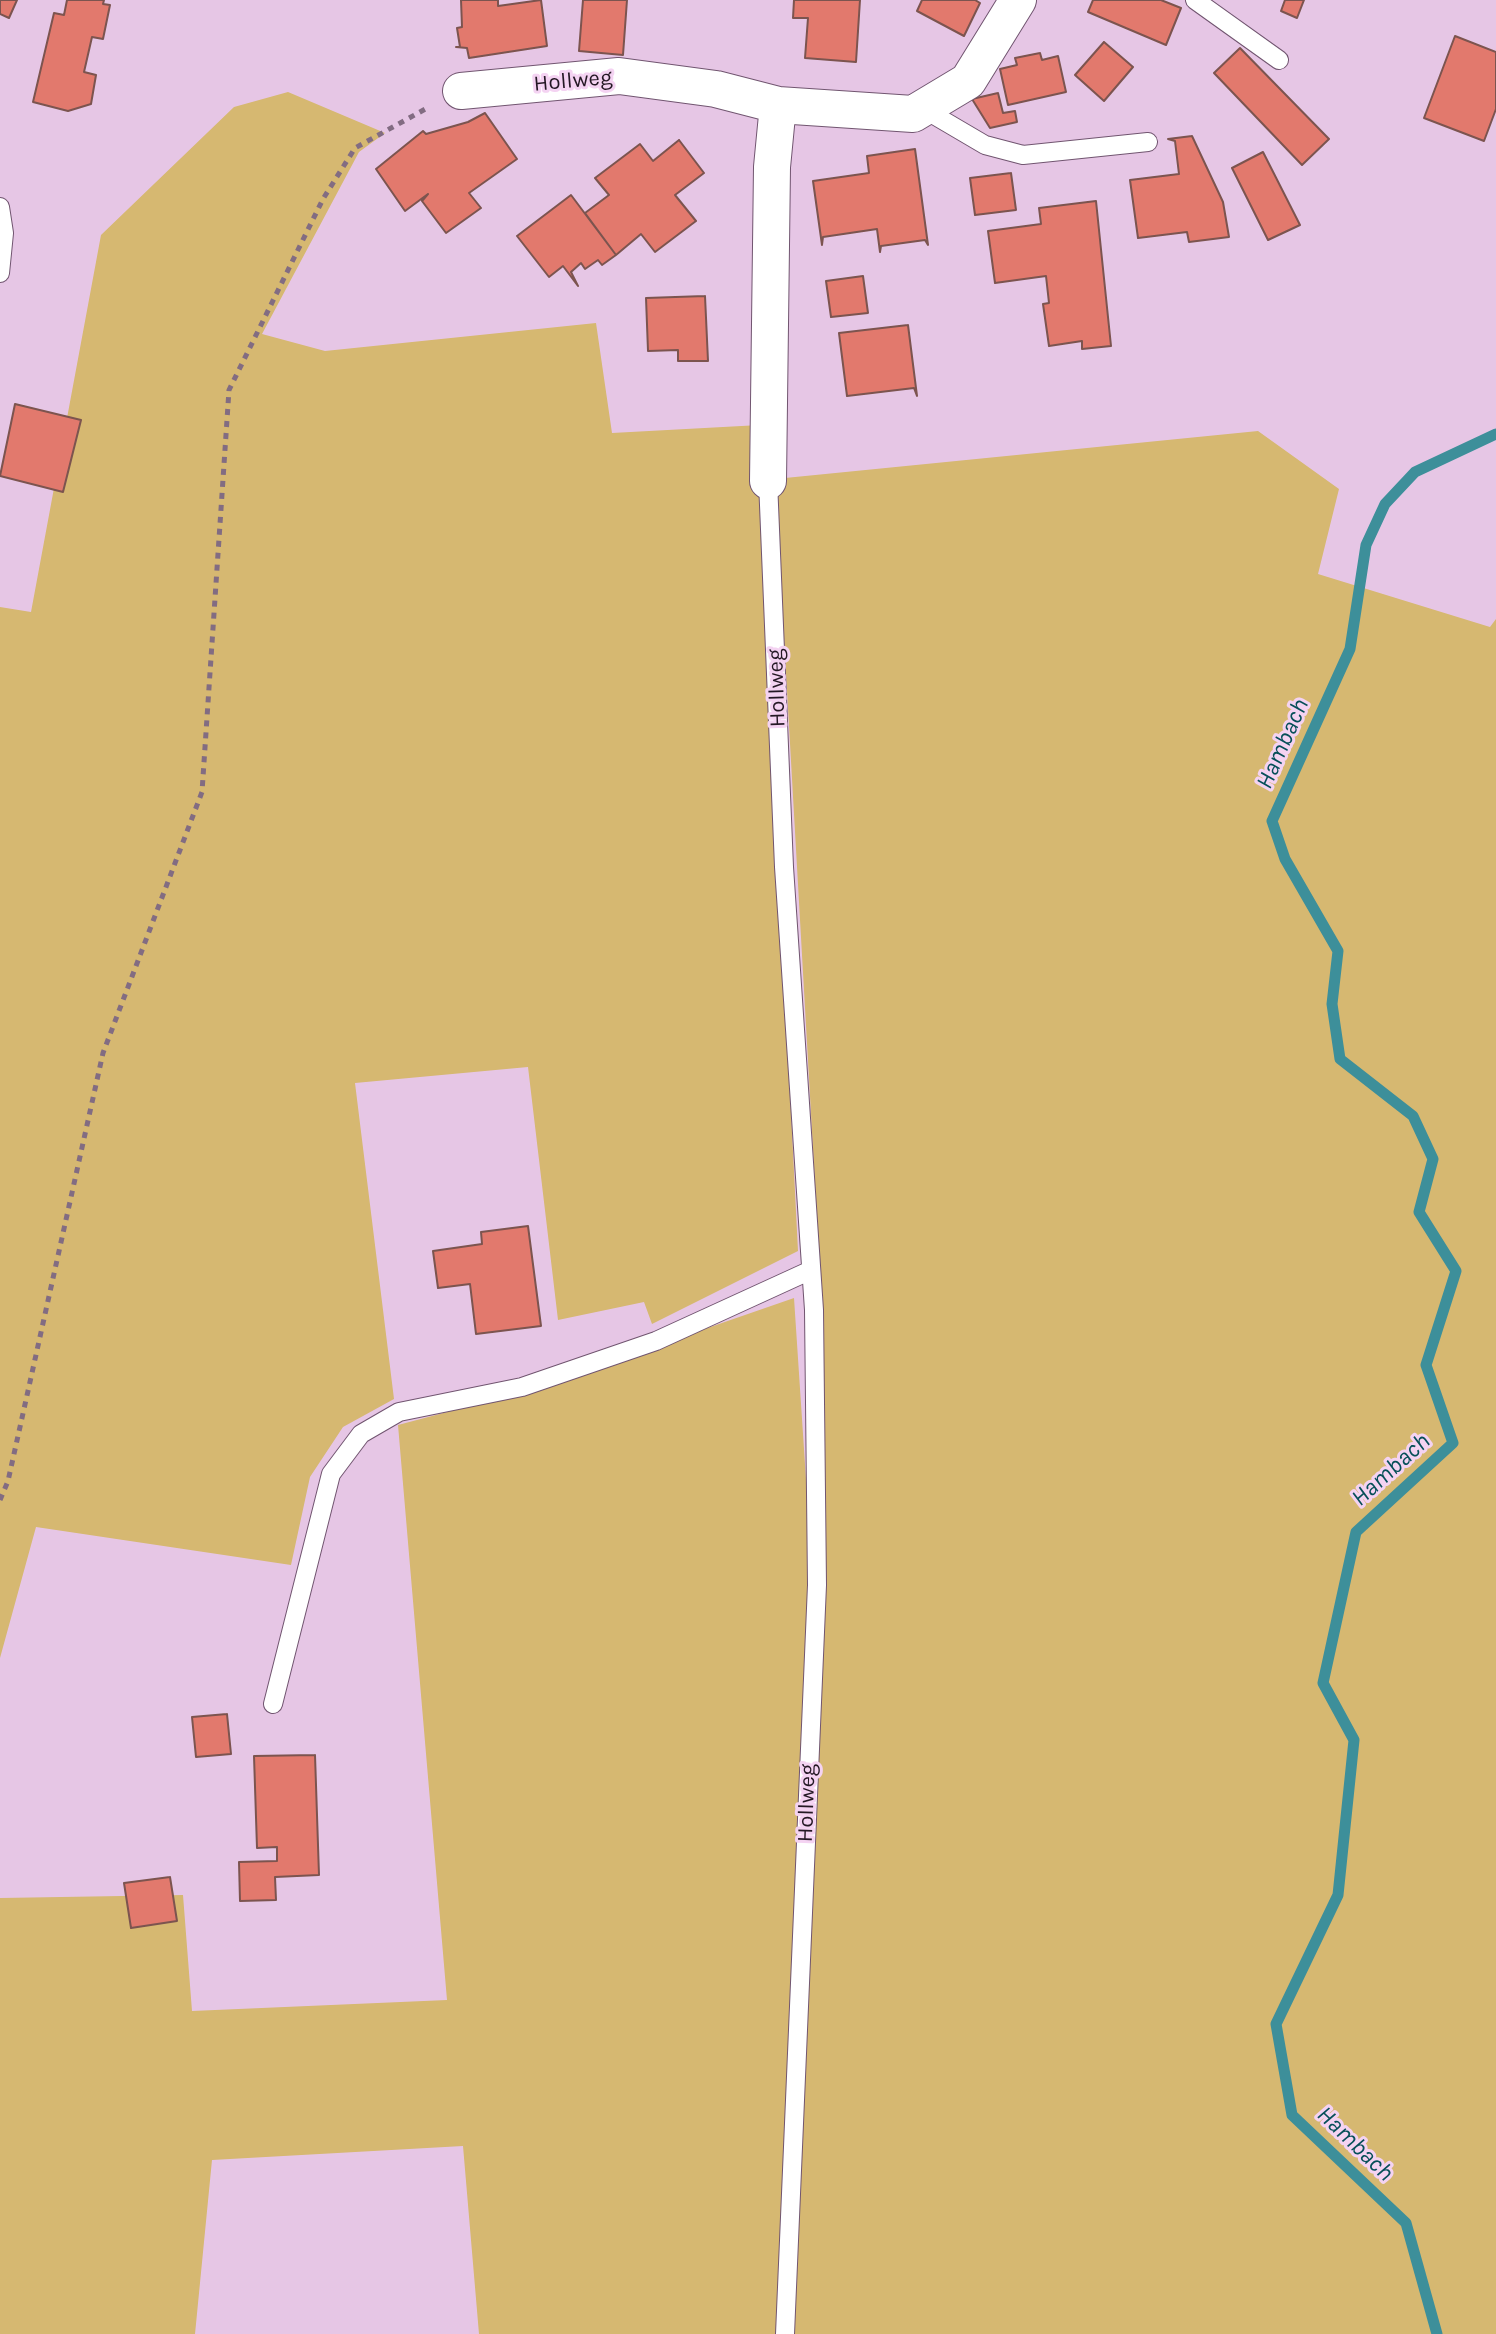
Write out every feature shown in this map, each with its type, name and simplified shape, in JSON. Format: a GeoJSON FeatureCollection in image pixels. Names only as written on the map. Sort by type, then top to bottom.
{"type":"FeatureCollection","features":[{"type":"Feature","properties":{"kind":"street","name":"Hollweg"},"geometry":{"type":"LineString","coordinates":[[461,91],[619,76],[716,89],[778,105],[913,114],[968,81],[1018,0]]}},
{"type":"Feature","properties":{"kind":"street","name":"Hollweg"},"geometry":{"type":"LineString","coordinates":[[768,481],[772,167],[778,105]]}},
{"type":"Feature","properties":{"kind":"lane"},"geometry":{"type":"LineString","coordinates":[[1195,0],[1279,60]]}},
{"type":"Feature","properties":{"kind":"lane"},"geometry":{"type":"LineString","coordinates":[[922,108],[985,145],[1023,155],[1148,142]]}},
{"type":"Feature","properties":{"kind":"lane"},"geometry":{"type":"LineString","coordinates":[[0,207],[4,233],[0,273]]}},
{"type":"Feature","properties":{"kind":"lane","name":"Hollweg"},"geometry":{"type":"LineString","coordinates":[[768,481],[784,867],[814,1310],[817,1585],[785,2334]]}},
{"type":"Feature","properties":{"kind":"lane"},"geometry":{"type":"LineString","coordinates":[[273,1704],[331,1474],[361,1434],[399,1412],[522,1387],[656,1341],[809,1271]]}},
{"type":"Feature","properties":{"kind":"path"},"geometry":{"type":"LineString","coordinates":[[0,1500],[8,1481],[103,1053],[202,792],[229,390],[323,199],[355,148],[461,91]]}},
{"type":"Feature","properties":{"kind":"shaded area"},"geometry":{"type":"Polygon","coordinates":[[[288,92],[385,133],[359,152],[262,334],[325,351],[596,323],[612,433],[760,425],[759,480],[798,1251],[652,1324],[644,1302],[558,1320],[528,1067],[355,1083],[394,1399],[343,1427],[310,1477],[291,1565],[36,1527],[0,1658],[0,607],[31,612],[101,235],[234,107],[288,92]]]}},
{"type":"Feature","properties":{"kind":"shaded area"},"geometry":{"type":"Polygon","coordinates":[[[1258,431],[1339,489],[1318,574],[1490,627],[1496,619],[1496,2334],[789,2334],[821,1290],[775,479],[1258,431]]]}},
{"type":"Feature","properties":{"kind":"shaded area"},"geometry":{"type":"Polygon","coordinates":[[[794,1298],[813,1585],[780,2334],[479,2334],[463,2146],[212,2160],[195,2334],[0,2334],[0,1898],[183,1895],[192,2011],[447,2000],[398,1425],[523,1392],[794,1298]]]}},
{"type":"Feature","properties":{"kind":"building"},"geometry":{"type":"Polygon","coordinates":[[[0,0],[17,0],[9,18],[0,14],[0,0]]]}},
{"type":"Feature","properties":{"kind":"building"},"geometry":{"type":"Polygon","coordinates":[[[67,0],[104,0],[103,4],[110,5],[103,39],[92,37],[84,72],[96,75],[91,104],[68,111],[33,102],[54,13],[64,15],[67,0]]]}},
{"type":"Feature","properties":{"kind":"building"},"geometry":{"type":"Polygon","coordinates":[[[461,0],[498,0],[498,6],[541,0],[547,46],[469,58],[467,48],[456,47],[460,47],[457,28],[462,27],[461,0]]]}},
{"type":"Feature","properties":{"kind":"building"},"geometry":{"type":"Polygon","coordinates":[[[583,0],[627,0],[623,55],[579,51],[583,0]]]}},
{"type":"Feature","properties":{"kind":"building"},"geometry":{"type":"Polygon","coordinates":[[[794,0],[860,0],[856,62],[805,58],[808,18],[793,18],[794,0]]]}},
{"type":"Feature","properties":{"kind":"building"},"geometry":{"type":"Polygon","coordinates":[[[922,0],[975,0],[980,3],[964,36],[917,11],[922,0]]]}},
{"type":"Feature","properties":{"kind":"building"},"geometry":{"type":"Polygon","coordinates":[[[1093,0],[1161,0],[1181,8],[1166,45],[1088,12],[1093,0]]]}},
{"type":"Feature","properties":{"kind":"building"},"geometry":{"type":"Polygon","coordinates":[[[1285,0],[1304,0],[1297,18],[1281,11],[1285,0]]]}},
{"type":"Feature","properties":{"kind":"building"},"geometry":{"type":"Polygon","coordinates":[[[1455,36],[1496,52],[1496,109],[1484,141],[1424,118],[1455,36]]]}},
{"type":"Feature","properties":{"kind":"building"},"geometry":{"type":"Polygon","coordinates":[[[1104,42],[1133,67],[1104,101],[1075,75],[1104,42]]]}},
{"type":"Feature","properties":{"kind":"building"},"geometry":{"type":"Polygon","coordinates":[[[1240,48],[1329,139],[1302,165],[1214,73],[1240,48]]]}},
{"type":"Feature","properties":{"kind":"building"},"geometry":{"type":"Polygon","coordinates":[[[1040,53],[1042,60],[1058,56],[1066,92],[1008,105],[1000,69],[1017,65],[1015,58],[1040,53]]]}},
{"type":"Feature","properties":{"kind":"building"},"geometry":{"type":"Polygon","coordinates":[[[998,93],[1003,113],[1015,111],[1017,122],[990,128],[972,99],[998,93]]]}},
{"type":"Feature","properties":{"kind":"building"},"geometry":{"type":"Polygon","coordinates":[[[485,113],[517,159],[469,193],[481,208],[446,233],[422,201],[428,194],[405,211],[376,169],[423,131],[426,134],[468,122],[485,113]]]}},
{"type":"Feature","properties":{"kind":"building"},"geometry":{"type":"Polygon","coordinates":[[[1192,136],[1223,202],[1229,237],[1189,242],[1187,232],[1138,238],[1130,180],[1179,174],[1175,141],[1168,139],[1192,136]]]}},
{"type":"Feature","properties":{"kind":"building"},"geometry":{"type":"Polygon","coordinates":[[[679,140],[704,173],[675,195],[696,221],[655,252],[641,234],[616,255],[585,213],[609,195],[595,178],[640,144],[653,161],[679,140]]]}},
{"type":"Feature","properties":{"kind":"building"},"geometry":{"type":"Polygon","coordinates":[[[915,149],[928,245],[925,240],[881,246],[880,252],[877,229],[823,237],[822,245],[813,181],[869,173],[867,156],[915,149]]]}},
{"type":"Feature","properties":{"kind":"building"},"geometry":{"type":"Polygon","coordinates":[[[1263,152],[1300,225],[1268,240],[1232,168],[1263,152]]]}},
{"type":"Feature","properties":{"kind":"building"},"geometry":{"type":"Polygon","coordinates":[[[1011,173],[1016,210],[975,215],[970,178],[1011,173]]]}},
{"type":"Feature","properties":{"kind":"building"},"geometry":{"type":"Polygon","coordinates":[[[571,195],[616,255],[602,265],[598,260],[585,269],[581,263],[571,272],[578,286],[563,266],[549,277],[517,236],[571,195]]]}},
{"type":"Feature","properties":{"kind":"building"},"geometry":{"type":"Polygon","coordinates":[[[1096,201],[1111,346],[1082,349],[1082,341],[1049,346],[1043,304],[1049,303],[1046,276],[995,283],[988,231],[1041,224],[1039,208],[1096,201]]]}},
{"type":"Feature","properties":{"kind":"building"},"geometry":{"type":"Polygon","coordinates":[[[863,276],[868,313],[831,317],[826,281],[863,276]]]}},
{"type":"Feature","properties":{"kind":"building"},"geometry":{"type":"Polygon","coordinates":[[[705,296],[708,361],[678,361],[678,350],[648,351],[646,298],[705,296]]]}},
{"type":"Feature","properties":{"kind":"building"},"geometry":{"type":"Polygon","coordinates":[[[908,325],[917,396],[914,388],[847,396],[839,333],[908,325]]]}},
{"type":"Feature","properties":{"kind":"building"},"geometry":{"type":"Polygon","coordinates":[[[15,404],[81,420],[63,492],[0,476],[15,404]]]}},
{"type":"Feature","properties":{"kind":"building"},"geometry":{"type":"Polygon","coordinates":[[[528,1226],[541,1326],[476,1334],[470,1284],[438,1288],[433,1251],[482,1244],[481,1232],[528,1226]]]}},
{"type":"Feature","properties":{"kind":"building"},"geometry":{"type":"Polygon","coordinates":[[[227,1714],[231,1754],[196,1757],[192,1717],[227,1714]]]}},
{"type":"Feature","properties":{"kind":"building"},"geometry":{"type":"Polygon","coordinates":[[[315,1755],[319,1875],[275,1877],[276,1900],[240,1901],[239,1862],[277,1861],[277,1847],[257,1848],[254,1756],[315,1755]]]}},
{"type":"Feature","properties":{"kind":"building"},"geometry":{"type":"Polygon","coordinates":[[[170,1877],[177,1921],[131,1928],[124,1883],[170,1877]]]}},
{"type":"Feature","properties":{"kind":"waterway","name":"Hambach"},"geometry":{"type":"LineString","coordinates":[[1437,2334],[1406,2223],[1292,2115],[1276,2024],[1338,1895],[1354,1740],[1323,1683],[1356,1532],[1453,1443],[1426,1365],[1456,1271],[1419,1212],[1433,1159],[1413,1116],[1340,1059],[1332,1004],[1338,951],[1285,859],[1272,821],[1350,649],[1366,545],[1385,504],[1415,472],[1496,434]]}}]}
